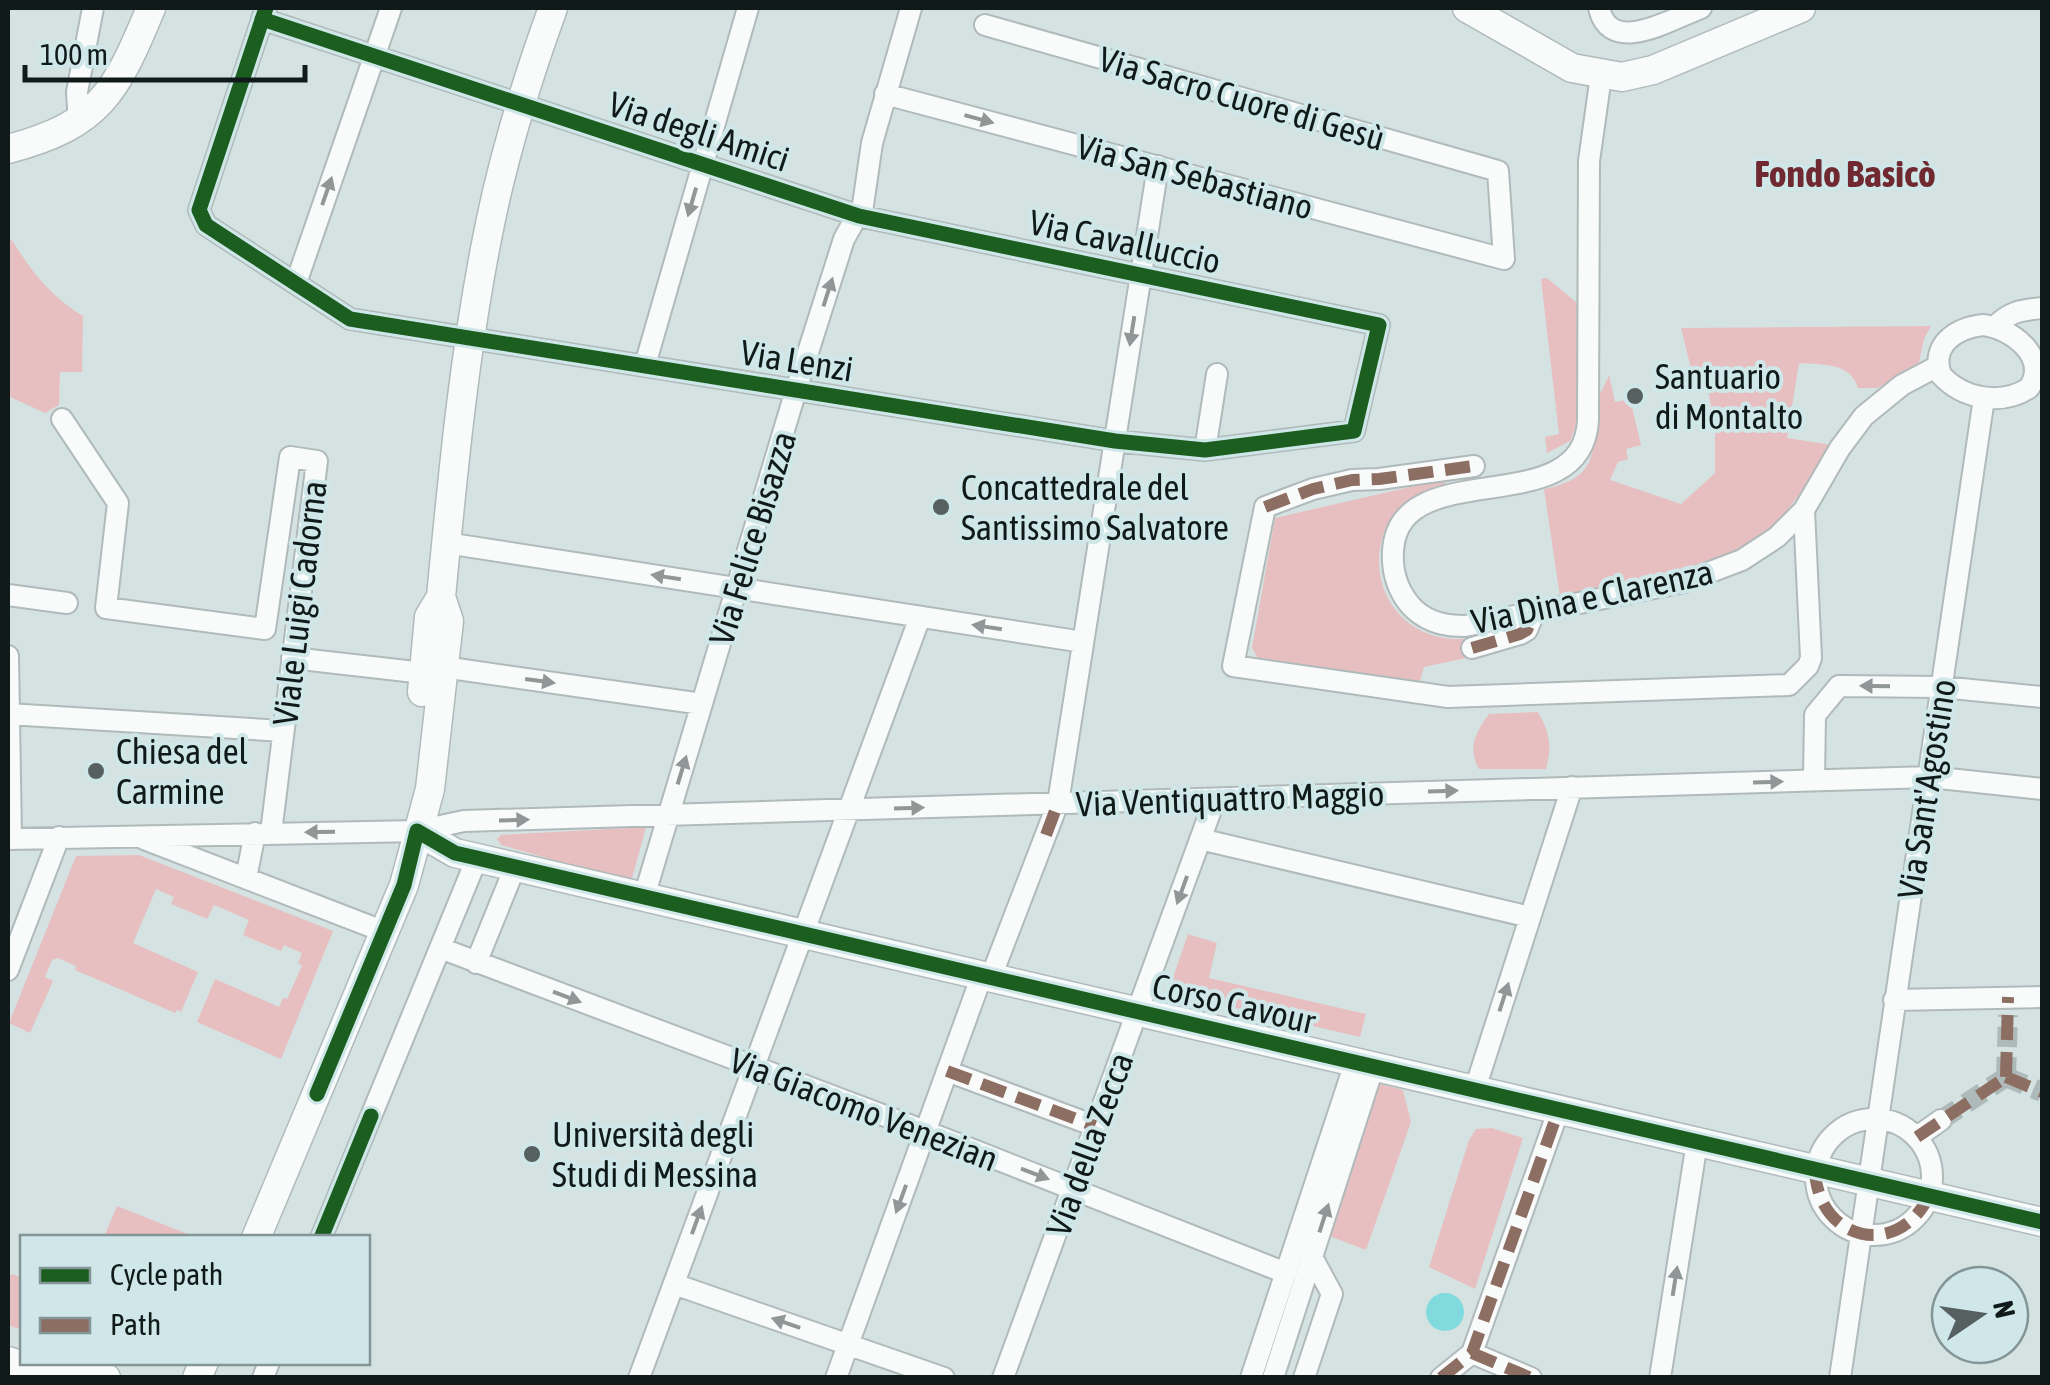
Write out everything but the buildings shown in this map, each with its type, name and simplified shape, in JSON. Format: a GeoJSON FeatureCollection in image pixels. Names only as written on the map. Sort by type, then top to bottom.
{"type":"FeatureCollection","features":[{"type":"Feature","properties":{"kind":"main road"},"geometry":{"type":"LineString","coordinates":[[8,149],[56,135],[102,101],[123,71],[150,8]]}},
{"type":"Feature","properties":{"kind":"main road"},"geometry":{"type":"LineString","coordinates":[[257,1235],[404,885],[417,831],[412,788],[434,670],[429,617],[441,597],[470,338],[491,220],[519,104],[552,8]]}},
{"type":"Feature","properties":{"kind":"main road"},"geometry":{"type":"LineString","coordinates":[[1467,8],[1572,68],[1622,77],[1653,70],[1801,8]]}},
{"type":"Feature","properties":{"kind":"main road","name":"Corso Cavour"},"geometry":{"type":"LineString","coordinates":[[417,831],[474,867],[515,867],[2042,1222]]}},
{"type":"Feature","properties":{"kind":"main road"},"geometry":{"type":"LineString","coordinates":[[8,1361],[57,1378]]}},
{"type":"Feature","properties":{"kind":"main road"},"geometry":{"type":"LineString","coordinates":[[70,1365],[106,1378]]}},
{"type":"Feature","properties":{"kind":"street"},"geometry":{"type":"LineString","coordinates":[[78,122],[78,92],[94,8]]}},
{"type":"Feature","properties":{"kind":"street"},"geometry":{"type":"LineString","coordinates":[[264,13],[199,210],[206,225],[296,283],[390,8]]}},
{"type":"Feature","properties":{"kind":"street"},"geometry":{"type":"LineString","coordinates":[[644,365],[748,8]]}},
{"type":"Feature","properties":{"kind":"street","name":"Via Felice Bisazza"},"geometry":{"type":"LineString","coordinates":[[644,897],[796,390],[844,240],[859,216],[885,94],[911,8]]}},
{"type":"Feature","properties":{"kind":"street"},"geometry":{"type":"LineString","coordinates":[[1599,8],[1606,25],[1614,31],[1632,34],[1700,8]]}},
{"type":"Feature","properties":{"kind":"street","name":"Via degli Amici"},"geometry":{"type":"LineString","coordinates":[[264,13],[374,56],[859,216]]}},
{"type":"Feature","properties":{"kind":"street","name":"Via Sacro Cuore di Gesù"},"geometry":{"type":"LineString","coordinates":[[985,25],[1498,170],[1504,259]]}},
{"type":"Feature","properties":{"kind":"street","name":"Via Dina e Clarenza"},"geometry":{"type":"LineString","coordinates":[[1601,76],[1590,139],[1588,420],[1582,448],[1572,462],[1556,473],[1426,502],[1414,510],[1400,530],[1392,557],[1402,595],[1429,620],[1465,626],[1534,613],[1705,576],[1759,550],[1804,510],[1840,448],[1864,416],[1902,386],[1938,366]]}},
{"type":"Feature","properties":{"kind":"street","name":"Via San Sebastiano"},"geometry":{"type":"LineString","coordinates":[[885,94],[1504,259]]}},
{"type":"Feature","properties":{"kind":"street"},"geometry":{"type":"LineString","coordinates":[[836,1378],[947,1072],[1058,803],[1158,166]]}},
{"type":"Feature","properties":{"kind":"street","name":"Via Cavalluccio"},"geometry":{"type":"LineString","coordinates":[[859,216],[1379,325],[1354,431]]}},
{"type":"Feature","properties":{"kind":"street","name":"Via Lenzi"},"geometry":{"type":"LineString","coordinates":[[296,283],[350,319],[1114,440],[1205,450],[1354,431]]}},
{"type":"Feature","properties":{"kind":"street"},"geometry":{"type":"LineString","coordinates":[[1995,326],[2014,312],[2042,308]]}},
{"type":"Feature","properties":{"kind":"street"},"geometry":{"type":"LineString","coordinates":[[1995,326],[2009,332],[2029,351],[2036,372],[2034,382],[2020,394],[1984,398],[1946,381],[1938,366],[1940,350],[1958,331],[1995,326]]}},
{"type":"Feature","properties":{"kind":"street"},"geometry":{"type":"LineString","coordinates":[[1205,450],[1216,374]]}},
{"type":"Feature","properties":{"kind":"street","name":"Via Sant'Agostino"},"geometry":{"type":"LineString","coordinates":[[1840,1378],[1984,398]]}},
{"type":"Feature","properties":{"kind":"street","name":"Viale Luigi Cadorna"},"geometry":{"type":"LineString","coordinates":[[62,420],[118,503],[106,608],[264,630],[290,457],[317,461],[284,731],[263,833],[246,878]]}},
{"type":"Feature","properties":{"kind":"street"},"geometry":{"type":"LineString","coordinates":[[1474,466],[1352,480],[1313,489],[1265,508],[1233,666],[1422,695],[1511,696],[1790,684],[1808,666],[1810,658],[1804,510]]}},
{"type":"Feature","properties":{"kind":"street"},"geometry":{"type":"LineString","coordinates":[[446,542],[1083,642]]}},
{"type":"Feature","properties":{"kind":"street"},"geometry":{"type":"LineString","coordinates":[[8,595],[67,603]]}},
{"type":"Feature","properties":{"kind":"street"},"geometry":{"type":"LineString","coordinates":[[1472,648],[1520,634],[1527,630],[1534,613]]}},
{"type":"Feature","properties":{"kind":"street"},"geometry":{"type":"LineString","coordinates":[[639,1378],[920,617]]}},
{"type":"Feature","properties":{"kind":"street"},"geometry":{"type":"LineString","coordinates":[[8,656],[9,839]]}},
{"type":"Feature","properties":{"kind":"street"},"geometry":{"type":"LineString","coordinates":[[292,658],[434,670],[702,704]]}},
{"type":"Feature","properties":{"kind":"street"},"geometry":{"type":"LineString","coordinates":[[1814,781],[1816,715],[1839,686],[1942,687],[2042,697]]}},
{"type":"Feature","properties":{"kind":"street"},"geometry":{"type":"LineString","coordinates":[[8,714],[284,731]]}},
{"type":"Feature","properties":{"kind":"street","name":"Via Ventiquattro Maggio"},"geometry":{"type":"LineString","coordinates":[[9,839],[417,831],[464,821],[1930,777],[2042,789]]}},
{"type":"Feature","properties":{"kind":"street"},"geometry":{"type":"LineString","coordinates":[[1474,1090],[1572,787]]}},
{"type":"Feature","properties":{"kind":"street","name":"Via della Zecca"},"geometry":{"type":"LineString","coordinates":[[1003,1378],[1215,798]]}},
{"type":"Feature","properties":{"kind":"street"},"geometry":{"type":"LineString","coordinates":[[133,834],[385,932]]}},
{"type":"Feature","properties":{"kind":"street"},"geometry":{"type":"LineString","coordinates":[[8,970],[60,837]]}},
{"type":"Feature","properties":{"kind":"street"},"geometry":{"type":"LineString","coordinates":[[1200,839],[1530,916]]}},
{"type":"Feature","properties":{"kind":"street"},"geometry":{"type":"LineString","coordinates":[[322,1235],[474,867]]}},
{"type":"Feature","properties":{"kind":"street"},"geometry":{"type":"LineString","coordinates":[[476,962],[515,867]]}},
{"type":"Feature","properties":{"kind":"street","name":"Via Giacomo Venezian"},"geometry":{"type":"LineString","coordinates":[[440,948],[925,1131],[1286,1273]]}},
{"type":"Feature","properties":{"kind":"street"},"geometry":{"type":"LineString","coordinates":[[1894,1000],[2008,1006],[2042,998]]}},
{"type":"Feature","properties":{"kind":"street"},"geometry":{"type":"LineString","coordinates":[[1272,1378],[1312,1257],[1365,1063]]}},
{"type":"Feature","properties":{"kind":"street"},"geometry":{"type":"LineString","coordinates":[[1251,1378],[1365,1063]]}},
{"type":"Feature","properties":{"kind":"street"},"geometry":{"type":"LineString","coordinates":[[947,1072],[1095,1126]]}},
{"type":"Feature","properties":{"kind":"street"},"geometry":{"type":"LineString","coordinates":[[1441,1378],[1472,1353],[1559,1109]]}},
{"type":"Feature","properties":{"kind":"street"},"geometry":{"type":"LineString","coordinates":[[1878,1118],[1897,1122],[1918,1138],[1932,1175],[1922,1210],[1906,1226],[1885,1234],[1861,1234],[1840,1225],[1825,1210],[1815,1186],[1815,1168],[1826,1141],[1838,1129],[1860,1119],[1878,1118]]}},
{"type":"Feature","properties":{"kind":"street"},"geometry":{"type":"LineString","coordinates":[[1918,1138],[1941,1120]]}},
{"type":"Feature","properties":{"kind":"street"},"geometry":{"type":"LineString","coordinates":[[1660,1378],[1697,1142]]}},
{"type":"Feature","properties":{"kind":"street"},"geometry":{"type":"LineString","coordinates":[[1304,1378],[1332,1294],[1312,1257]]}},
{"type":"Feature","properties":{"kind":"street"},"geometry":{"type":"LineString","coordinates":[[674,1284],[944,1378]]}},
{"type":"Feature","properties":{"kind":"street"},"geometry":{"type":"LineString","coordinates":[[1472,1353],[1531,1378]]}},
{"type":"Feature","properties":{"kind":"shaded area"},"geometry":{"type":"Polygon","coordinates":[[[12,240],[43,282],[83,316],[82,372],[60,372],[59,405],[45,413],[8,396],[8,241],[12,240]]]}},
{"type":"Feature","properties":{"kind":"shaded area"},"geometry":{"type":"Polygon","coordinates":[[[1547,278],[1577,303],[1578,420],[1570,441],[1547,453],[1545,437],[1559,434],[1541,279],[1547,278]]]}},
{"type":"Feature","properties":{"kind":"shaded area"},"geometry":{"type":"Polygon","coordinates":[[[1931,326],[1918,367],[1877,388],[1858,388],[1849,373],[1835,366],[1799,363],[1787,438],[1832,445],[1790,507],[1761,536],[1736,552],[1679,574],[1560,597],[1544,489],[1576,478],[1590,460],[1598,401],[1609,375],[1615,402],[1630,399],[1641,445],[1626,449],[1628,459],[1618,462],[1610,480],[1681,504],[1715,473],[1715,426],[1707,384],[1695,385],[1681,328],[1931,326]]]}},
{"type":"Feature","properties":{"kind":"shaded area"},"geometry":{"type":"Polygon","coordinates":[[[1445,479],[1445,484],[1412,498],[1391,520],[1380,547],[1380,575],[1390,602],[1409,623],[1437,636],[1473,638],[1471,657],[1424,667],[1420,681],[1259,660],[1252,648],[1275,518],[1445,479]]]}},
{"type":"Feature","properties":{"kind":"shaded area"},"geometry":{"type":"Polygon","coordinates":[[[1538,712],[1549,740],[1546,769],[1479,769],[1475,740],[1489,714],[1538,712]]]}},
{"type":"Feature","properties":{"kind":"shaded area"},"geometry":{"type":"Polygon","coordinates":[[[646,827],[631,882],[501,845],[497,839],[501,835],[646,827]]]}},
{"type":"Feature","properties":{"kind":"shaded area"},"geometry":{"type":"Polygon","coordinates":[[[139,855],[333,931],[281,1059],[197,1022],[215,979],[279,1007],[283,998],[287,999],[302,966],[298,963],[302,953],[284,945],[281,951],[243,935],[249,920],[214,905],[207,919],[171,904],[174,897],[156,889],[133,943],[198,972],[181,1012],[175,1013],[75,970],[76,966],[58,958],[52,960],[45,977],[53,981],[30,1033],[9,1023],[76,856],[139,855]]]}},
{"type":"Feature","properties":{"kind":"shaded area"},"geometry":{"type":"Polygon","coordinates":[[[1188,934],[1217,943],[1209,978],[1366,1014],[1360,1037],[1168,992],[1188,934]]]}},
{"type":"Feature","properties":{"kind":"shaded area"},"geometry":{"type":"Polygon","coordinates":[[[1373,1082],[1403,1090],[1411,1122],[1366,1250],[1324,1234],[1373,1082]]]}},
{"type":"Feature","properties":{"kind":"shaded area"},"geometry":{"type":"Polygon","coordinates":[[[1492,1128],[1523,1138],[1475,1289],[1429,1267],[1469,1140],[1476,1129],[1492,1128]]]}},
{"type":"Feature","properties":{"kind":"shaded area"},"geometry":{"type":"Polygon","coordinates":[[[117,1206],[190,1235],[105,1235],[117,1206]]]}},
{"type":"Feature","properties":{"kind":"shaded area"},"geometry":{"type":"Polygon","coordinates":[[[12,1274],[20,1277],[20,1329],[8,1325],[8,1278],[12,1274]]]}},
{"type":"Feature","properties":{"kind":"water"},"geometry":{"type":"Polygon","coordinates":[[[1445,1293],[1459,1298],[1464,1312],[1459,1326],[1445,1331],[1431,1326],[1426,1312],[1431,1298],[1445,1293]]]}},
{"type":"Feature","properties":{"kind":"tunnel"},"geometry":{"type":"LineString","coordinates":[[2006,1077],[2008,1015]]}},
{"type":"Feature","properties":{"kind":"tunnel"},"geometry":{"type":"LineString","coordinates":[[2006,1077],[2042,1092]]}},
{"type":"Feature","properties":{"kind":"tunnel"},"geometry":{"type":"LineString","coordinates":[[1941,1120],[2006,1077]]}},
{"type":"Feature","properties":{"kind":"marked path"},"geometry":{"type":"LineString","coordinates":[[1265,507],[1352,480],[1474,466]]}},
{"type":"Feature","properties":{"kind":"marked path"},"geometry":{"type":"LineString","coordinates":[[1472,648],[1520,634],[1527,630],[1534,613]]}},
{"type":"Feature","properties":{"kind":"marked path"},"geometry":{"type":"LineString","coordinates":[[1046,835],[1058,803]]}},
{"type":"Feature","properties":{"kind":"marked path"},"geometry":{"type":"LineString","coordinates":[[2006,1077],[2008,997]]}},
{"type":"Feature","properties":{"kind":"marked path"},"geometry":{"type":"LineString","coordinates":[[947,1071],[1095,1126]]}},
{"type":"Feature","properties":{"kind":"marked path"},"geometry":{"type":"LineString","coordinates":[[2006,1077],[2042,1092]]}},
{"type":"Feature","properties":{"kind":"marked path"},"geometry":{"type":"LineString","coordinates":[[1917,1137],[2006,1077]]}},
{"type":"Feature","properties":{"kind":"marked path"},"geometry":{"type":"LineString","coordinates":[[1441,1378],[1472,1353],[1559,1109]]}},
{"type":"Feature","properties":{"kind":"marked path"},"geometry":{"type":"LineString","coordinates":[[1815,1168],[1819,1193],[1829,1212],[1843,1226],[1860,1233],[1879,1235],[1898,1229],[1915,1216],[1929,1196]]}},
{"type":"Feature","properties":{"kind":"marked path"},"geometry":{"type":"LineString","coordinates":[[1472,1353],[1531,1378]]}},
{"type":"Feature","properties":{"kind":"cycle path"},"geometry":{"type":"LineString","coordinates":[[262,19],[859,216],[1379,325],[1354,431],[1205,450],[1115,441],[350,319],[206,225],[199,210],[266,8]]}},
{"type":"Feature","properties":{"kind":"cycle path"},"geometry":{"type":"LineString","coordinates":[[317,1094],[404,885],[417,831],[455,853],[2042,1222]]}},
{"type":"Feature","properties":{"kind":"cycle path"},"geometry":{"type":"LineString","coordinates":[[322,1235],[371,1116]]}},
{"type":"Feature","properties":{"kind":"place","name":"Santuario di Montalto"},"geometry":{"type":"Point","coordinates":[1635,396]}},
{"type":"Feature","properties":{"kind":"place","name":"Concattedrale del Santissimo Salvatore"},"geometry":{"type":"Point","coordinates":[941,507]}},
{"type":"Feature","properties":{"kind":"place","name":"Chiesa del Carmine"},"geometry":{"type":"Point","coordinates":[96,771]}},
{"type":"Feature","properties":{"kind":"place","name":"Università degli Studi di Messina"},"geometry":{"type":"Point","coordinates":[532,1154]}},
{"type":"Feature","properties":{"kind":"district","name":"Fondo Basicò"},"geometry":{"type":"Point","coordinates":[1845,173]}}]}
